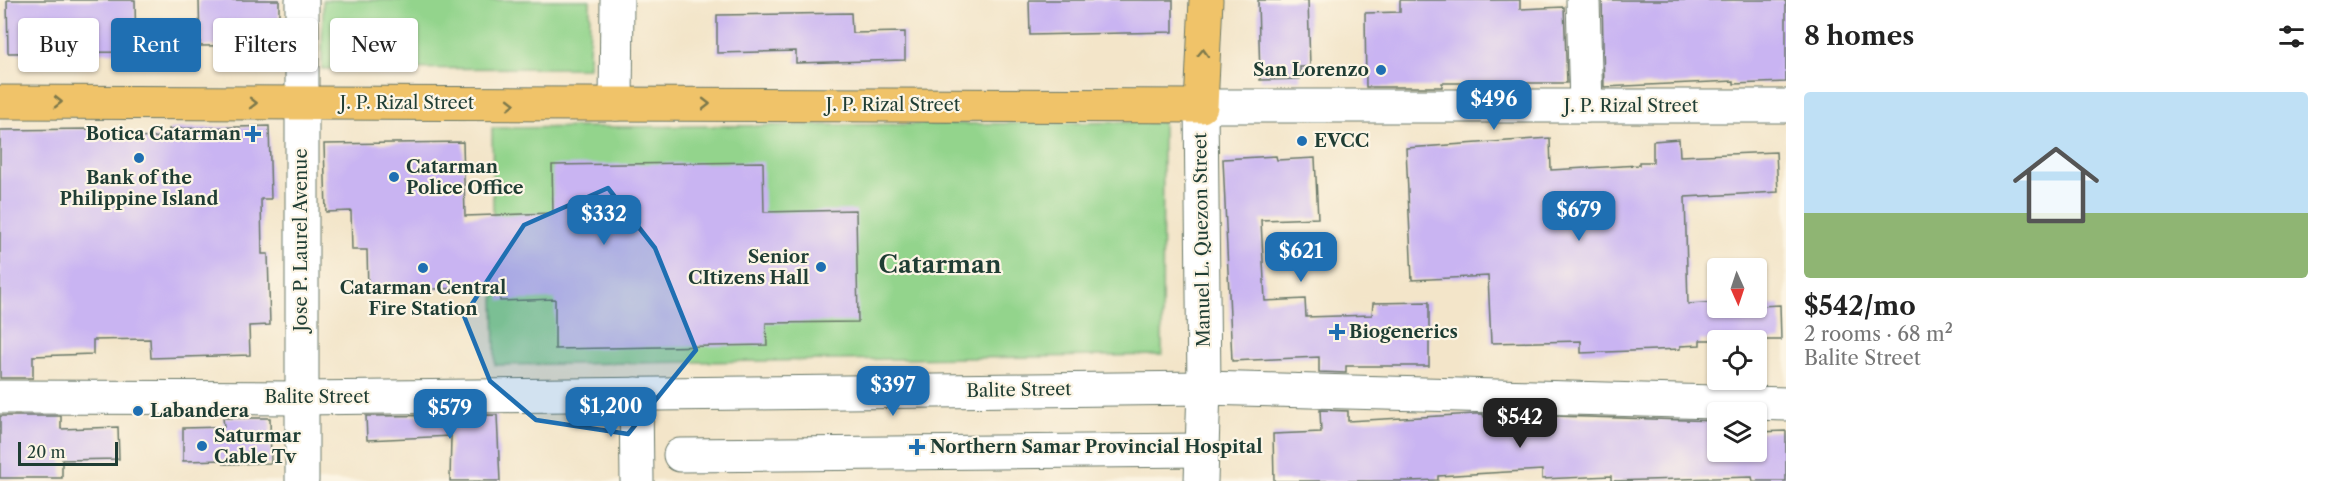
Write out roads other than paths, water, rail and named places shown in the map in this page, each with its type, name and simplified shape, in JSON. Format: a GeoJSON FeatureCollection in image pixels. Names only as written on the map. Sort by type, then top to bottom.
{"type":"FeatureCollection","features":[{"type":"Feature","properties":{"kind":"main road","name":"Manuel L. Quezon Street"},"geometry":{"type":"LineString","coordinates":[[1201,106],[1206,0]]}},
{"type":"Feature","properties":{"kind":"main road","name":"J. P. Rizal Street"},"geometry":{"type":"LineString","coordinates":[[0,102],[1201,106]]}},
{"type":"Feature","properties":{"kind":"street","name":"Jose P. Laurel Avenue"},"geometry":{"type":"LineString","coordinates":[[302,0],[302,481]]}},
{"type":"Feature","properties":{"kind":"street"},"geometry":{"type":"LineString","coordinates":[[616,0],[616,104]]}},
{"type":"Feature","properties":{"kind":"street"},"geometry":{"type":"LineString","coordinates":[[1583,0],[1586,106]]}},
{"type":"Feature","properties":{"kind":"street","name":"J. P. Rizal Street"},"geometry":{"type":"LineString","coordinates":[[1201,106],[1786,106]]}},
{"type":"Feature","properties":{"kind":"street","name":"Manuel L. Quezon Street"},"geometry":{"type":"LineString","coordinates":[[1201,106],[1204,387],[1202,465]]}},
{"type":"Feature","properties":{"kind":"street","name":"Balite Street"},"geometry":{"type":"LineString","coordinates":[[0,398],[302,398],[1204,387],[1786,404]]}},
{"type":"Feature","properties":{"kind":"street"},"geometry":{"type":"LineString","coordinates":[[636,394],[637,481]]}},
{"type":"Feature","properties":{"kind":"street"},"geometry":{"type":"LineString","coordinates":[[681,455],[1202,465]]}},
{"type":"Feature","properties":{"kind":"place","name":"San Lorenzo"},"geometry":{"type":"Point","coordinates":[1381,70]}},
{"type":"Feature","properties":{"kind":"place","name":"Botica Catarman"},"geometry":{"type":"Point","coordinates":[253,134]}},
{"type":"Feature","properties":{"kind":"place","name":"EVCC"},"geometry":{"type":"Point","coordinates":[1302,141]}},
{"type":"Feature","properties":{"kind":"place","name":"Bank of the Philippine Island"},"geometry":{"type":"Point","coordinates":[139,158]}},
{"type":"Feature","properties":{"kind":"place","name":"Catarman Police Office"},"geometry":{"type":"Point","coordinates":[394,177]}},
{"type":"Feature","properties":{"kind":"place","name":"Senior CItizens Hall"},"geometry":{"type":"Point","coordinates":[821,267]}},
{"type":"Feature","properties":{"kind":"place","name":"Catarman Central Fire Station"},"geometry":{"type":"Point","coordinates":[423,268]}},
{"type":"Feature","properties":{"kind":"place","name":"Biogenerics"},"geometry":{"type":"Point","coordinates":[1337,332]}},
{"type":"Feature","properties":{"kind":"place","name":"Labandera"},"geometry":{"type":"Point","coordinates":[138,411]}},
{"type":"Feature","properties":{"kind":"place","name":"Saturmar Cable Tv"},"geometry":{"type":"Point","coordinates":[202,446]}},
{"type":"Feature","properties":{"kind":"place","name":"Northern Samar Provincial Hospital"},"geometry":{"type":"Point","coordinates":[917,447]}},
{"type":"Feature","properties":{"kind":"district","name":"Catarman"},"geometry":{"type":"Point","coordinates":[940,264]}}]}
